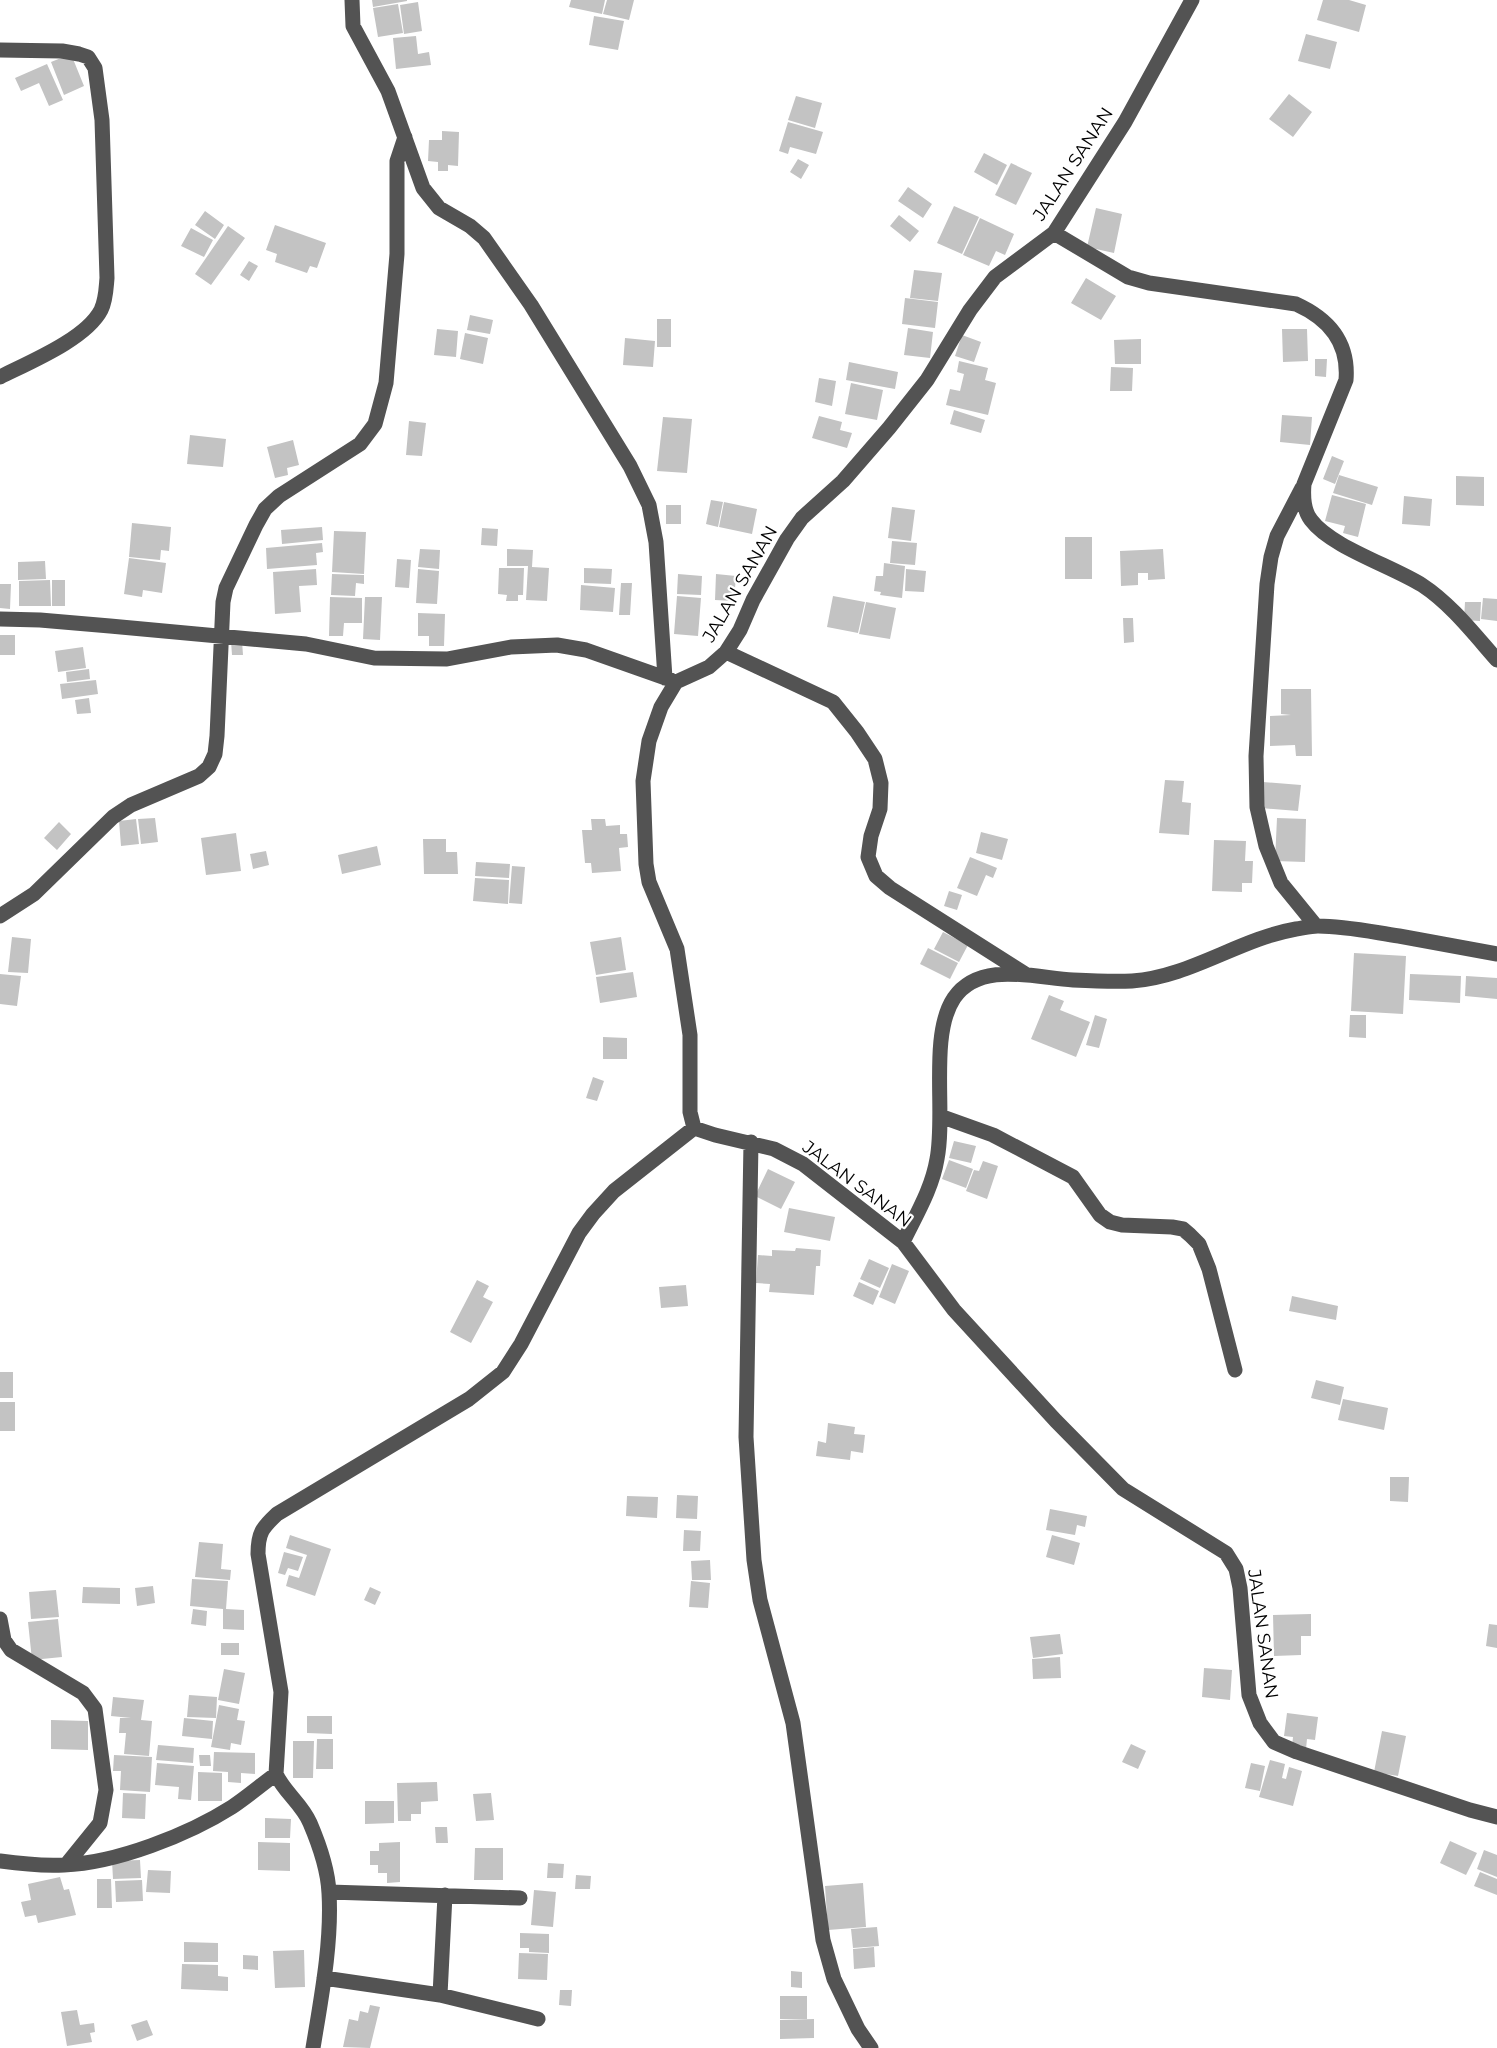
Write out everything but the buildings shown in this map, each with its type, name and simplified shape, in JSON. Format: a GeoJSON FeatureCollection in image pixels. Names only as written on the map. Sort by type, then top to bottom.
{"type":"FeatureCollection","features":[{"type":"Feature","properties":{"kind":"street"},"geometry":{"type":"LineString","coordinates":[[342,0],[351,16]]}},
{"type":"Feature","properties":{"kind":"street"},"geometry":{"type":"LineString","coordinates":[[313,2048],[324,1978],[329,1892],[322,1857],[309,1821],[297,1802],[280,1783],[276,1774],[281,1692],[258,1554],[258,1540],[263,1528],[277,1514],[470,1399],[503,1372],[521,1344],[579,1233],[593,1214],[614,1191],[693,1128],[690,1112],[690,1035],[677,949],[649,882],[646,864],[643,781],[649,741],[671,680],[654,522],[645,496],[611,436],[498,256],[484,238],[470,226],[439,208],[423,188],[388,91],[352,26],[352,0]]}},
{"type":"Feature","properties":{"kind":"street","name":"JALAN SANAN"},"geometry":{"type":"LineString","coordinates":[[671,680],[709,667],[726,652],[740,630],[775,558],[802,518],[843,481],[889,428],[927,380],[970,310],[995,277],[1054,233],[1125,122],[1192,0]]}},
{"type":"Feature","properties":{"kind":"street"},"geometry":{"type":"LineString","coordinates":[[0,50],[62,51],[79,54],[88,57],[95,68],[102,120],[106,278],[105,299],[91,325],[47,354],[0,377]]}},
{"type":"Feature","properties":{"kind":"street"},"geometry":{"type":"LineString","coordinates":[[0,916],[34,894],[113,817],[131,805],[199,776],[209,767],[215,754],[217,736],[223,602],[226,588],[256,525],[265,509],[279,496],[360,444],[375,423],[386,384],[397,254],[397,161],[405,137]]}},
{"type":"Feature","properties":{"kind":"street"},"geometry":{"type":"LineString","coordinates":[[1054,233],[1128,277],[1149,283],[1296,304],[1310,310],[1322,320],[1334,333],[1343,348],[1347,364],[1346,380],[1304,484],[1277,536],[1271,557],[1267,584],[1256,756],[1257,807],[1266,846],[1281,883],[1316,926]]}},
{"type":"Feature","properties":{"kind":"street"},"geometry":{"type":"LineString","coordinates":[[1304,484],[1303,502],[1309,518],[1325,534],[1422,585],[1457,616],[1497,660]]}},
{"type":"Feature","properties":{"kind":"street"},"geometry":{"type":"LineString","coordinates":[[0,619],[40,620],[306,644],[374,658],[408,660],[447,659],[511,647],[557,645],[586,650],[671,680]]}},
{"type":"Feature","properties":{"kind":"street"},"geometry":{"type":"LineString","coordinates":[[726,652],[833,702],[857,732],[874,759],[881,783],[880,809],[871,836],[868,857],[876,876],[890,888],[1027,975]]}},
{"type":"Feature","properties":{"kind":"street"},"geometry":{"type":"LineString","coordinates":[[903,1242],[930,1187],[938,1157],[941,1046],[951,1004],[956,995],[973,981],[996,974],[1083,981],[1144,979],[1194,966],[1270,935],[1316,926],[1359,929],[1497,954]]}},
{"type":"Feature","properties":{"kind":"street"},"geometry":{"type":"LineString","coordinates":[[940,1116],[993,1135],[1073,1177],[1100,1215],[1110,1222],[1122,1225],[1172,1227],[1183,1229],[1190,1235],[1199,1244],[1209,1269],[1235,1370]]}},
{"type":"Feature","properties":{"kind":"street","name":"JALAN SANAN"},"geometry":{"type":"LineString","coordinates":[[693,1128],[774,1149],[803,1164],[903,1242],[954,1310],[1123,1490],[1226,1553],[1236,1569],[1240,1588],[1249,1695],[1260,1723],[1274,1742],[1340,1767],[1470,1810],[1497,1816]]}},
{"type":"Feature","properties":{"kind":"street"},"geometry":{"type":"LineString","coordinates":[[751,1142],[746,1437],[754,1560],[760,1600],[793,1724],[823,1940],[834,1979],[858,2029],[871,2048]]}},
{"type":"Feature","properties":{"kind":"street"},"geometry":{"type":"LineString","coordinates":[[0,1619],[4,1640],[11,1650],[83,1693],[95,1709],[106,1790],[103,1808],[100,1823],[66,1865]]}},
{"type":"Feature","properties":{"kind":"street"},"geometry":{"type":"LineString","coordinates":[[0,1861],[27,1865],[66,1865],[123,1855],[196,1827],[232,1807],[276,1774]]}},
{"type":"Feature","properties":{"kind":"street"},"geometry":{"type":"LineString","coordinates":[[329,1892],[520,1898]]}},
{"type":"Feature","properties":{"kind":"street"},"geometry":{"type":"LineString","coordinates":[[440,1995],[445,1895]]}},
{"type":"Feature","properties":{"kind":"street"},"geometry":{"type":"LineString","coordinates":[[324,1978],[440,1995],[538,2019]]}}]}
